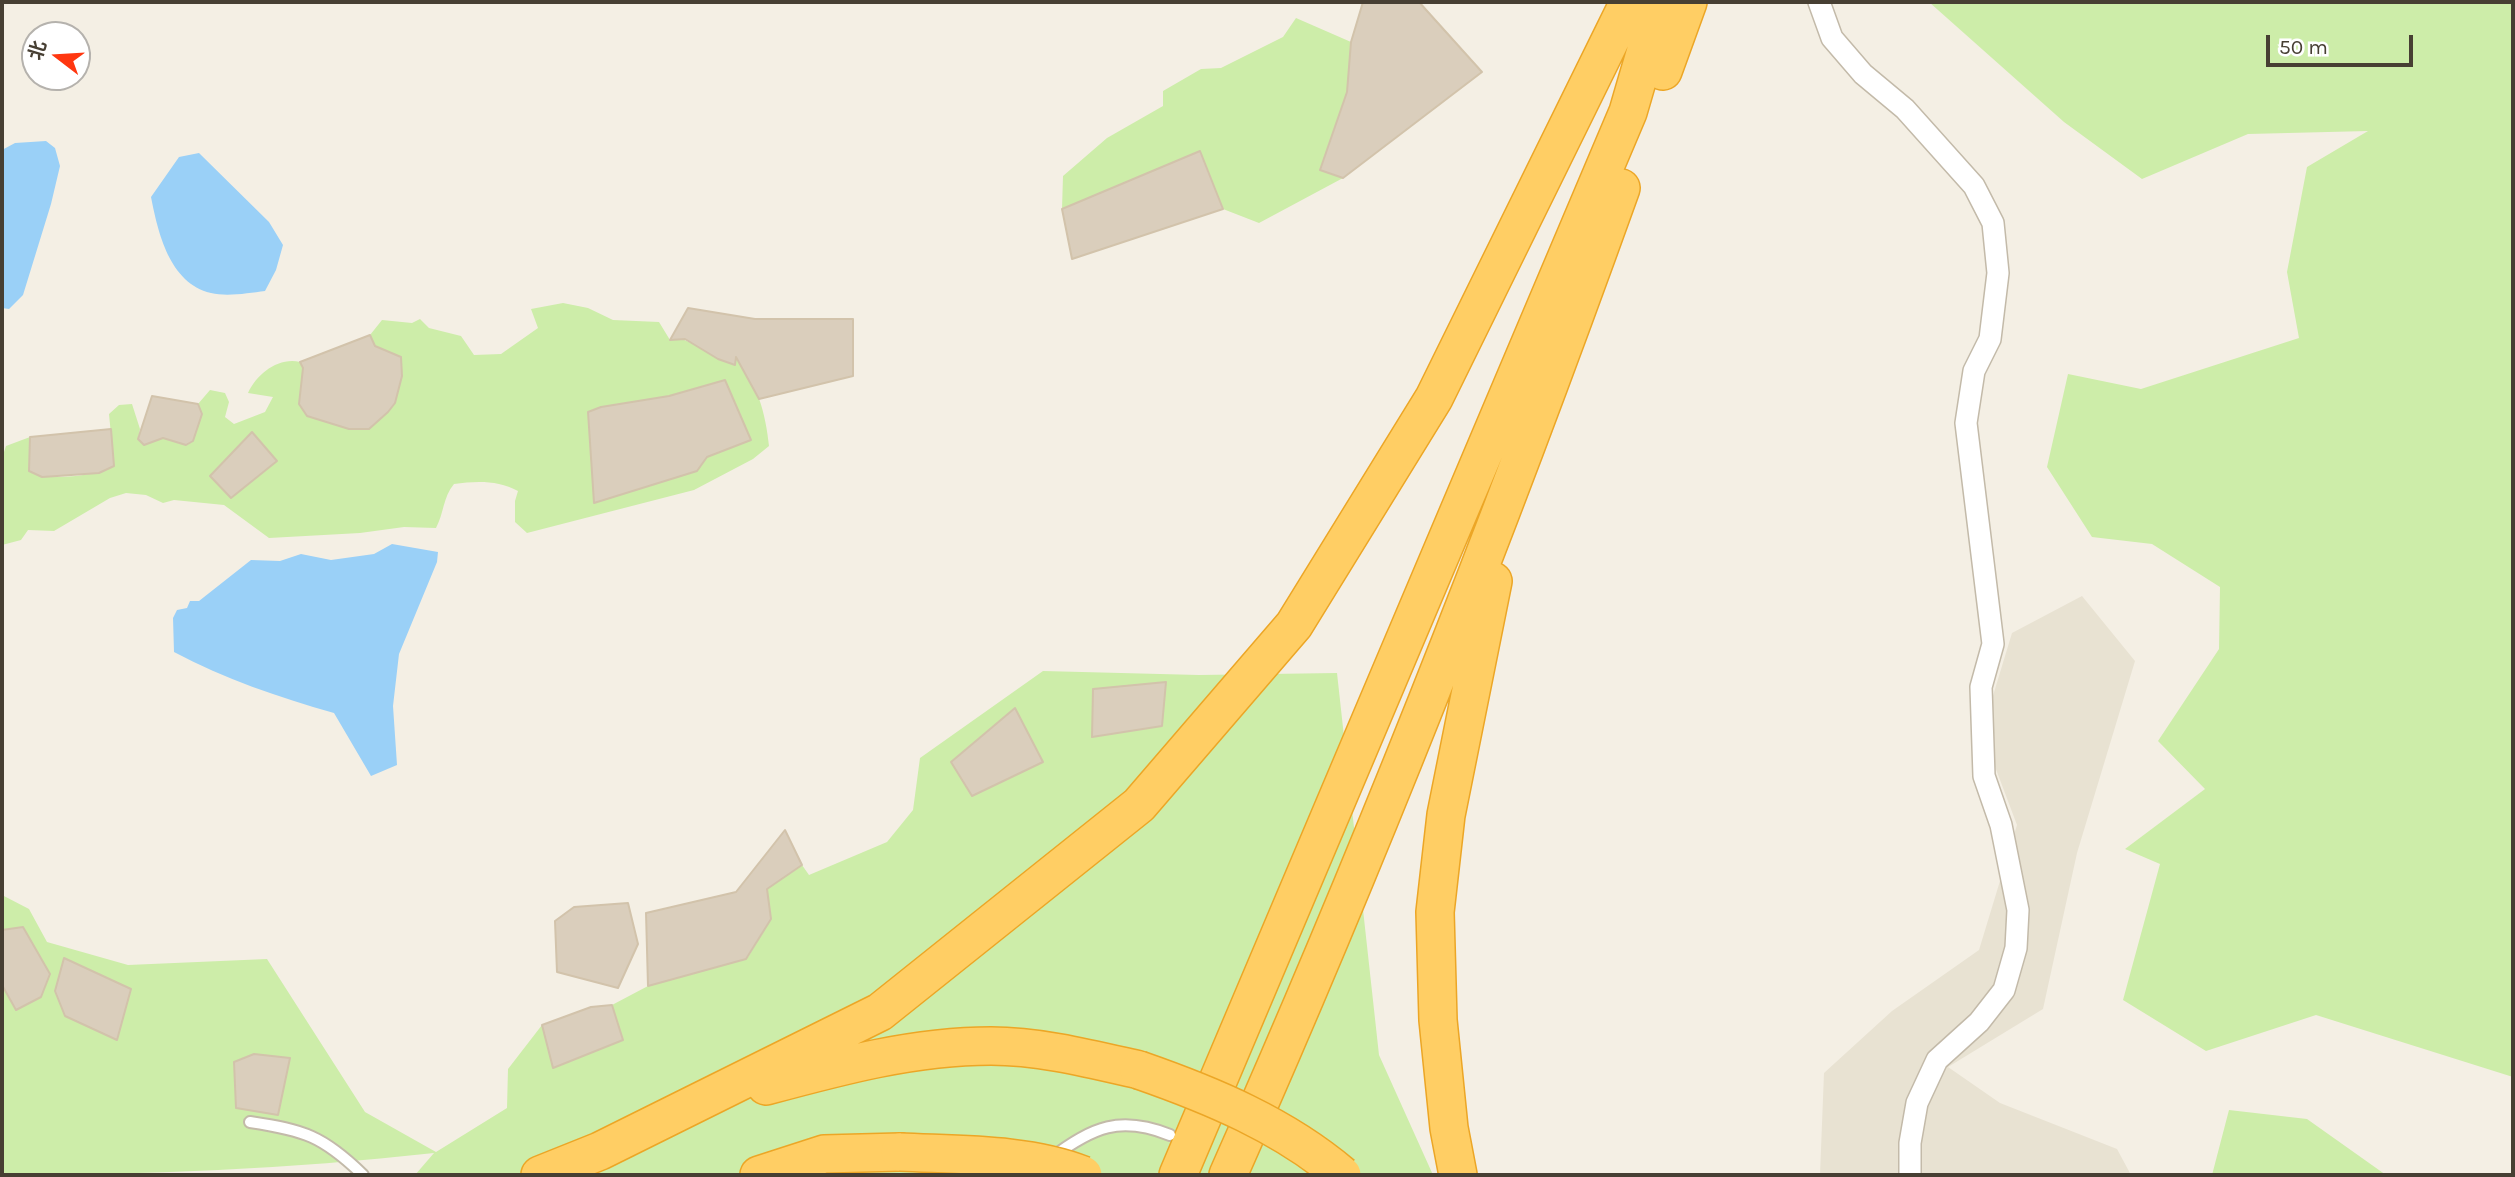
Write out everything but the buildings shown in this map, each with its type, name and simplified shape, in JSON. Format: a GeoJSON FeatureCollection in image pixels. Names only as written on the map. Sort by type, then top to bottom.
{"type":"FeatureCollection","features":[{"type":"Feature","properties":{"kind":"highway"},"geometry":{"type":"LineString","coordinates":[[540,1175],[600,1151],[880,1012],[1139,805],[1294,625],[1434,397],[1629,2]]}},
{"type":"Feature","properties":{"kind":"highway"},"geometry":{"type":"LineString","coordinates":[[1178,1175],[1623,125],[1660,2]]}},
{"type":"Feature","properties":{"kind":"highway"},"geometry":{"type":"LineString","coordinates":[[1228,1175],[1304,1004],[1431,698],[1688,2]]}},
{"type":"Feature","properties":{"kind":"highway"},"geometry":{"type":"LineString","coordinates":[[1458,1175],[1449,1128],[1438,1020],[1435,912],[1446,815],[1512,483]]}},
{"type":"Feature","properties":{"kind":"highway"},"geometry":{"type":"LineString","coordinates":[[1256,1175],[1266,1152],[1304,1004]]}},
{"type":"Feature","properties":{"kind":"highway"},"geometry":{"type":"LineString","coordinates":[[687,1107],[878,1056],[992,1046],[1078,1056],[1139,1070],[1199,1091],[1254,1116],[1325,1161],[1342,1175]]}},
{"type":"Feature","properties":{"kind":"highway"},"geometry":{"type":"LineString","coordinates":[[759,1175],[824,1154],[900,1152],[980,1156],[1064,1167],[1083,1175]]}},
{"type":"Feature","properties":{"kind":"street"},"geometry":{"type":"LineString","coordinates":[[1819,2],[1832,38],[1863,74],[1905,109],[1974,186],[1993,223],[1998,273],[1990,339],[1974,371],[1966,423],[1993,644],[1981,687],[1984,776],[2001,825],[2018,910],[2015,948],[2004,990],[1979,1022],[1937,1060],[1917,1103],[1910,1143],[1910,1175]]}},
{"type":"Feature","properties":{"kind":"lane"},"geometry":{"type":"LineString","coordinates":[[250,1122],[293,1129],[335,1148],[363,1175]]}},
{"type":"Feature","properties":{"kind":"lane"},"geometry":{"type":"LineString","coordinates":[[1026,1175],[1077,1140],[1112,1124],[1158,1130],[1170,1135]]}},
{"type":"Feature","properties":{"kind":"shaded area"},"geometry":{"type":"Polygon","coordinates":[[[2082,596],[2135,661],[2077,853],[2043,1009],[1948,1067],[2000,1103],[2117,1149],[2131,1175],[1820,1175],[1824,1073],[1892,1011],[1979,950],[2017,825],[1982,732],[2012,633],[2082,596]]]}},
{"type":"Feature","properties":{"kind":"green space"},"geometry":{"type":"Polygon","coordinates":[[[1929,2],[2513,2],[2513,1077],[2316,1015],[2206,1051],[2123,1000],[2160,864],[2125,849],[2205,789],[2158,741],[2219,649],[2220,587],[2152,544],[2092,537],[2047,467],[2068,374],[2141,389],[2299,338],[2287,272],[2307,167],[2368,131],[2248,134],[2142,179],[2064,122],[1929,2]]]}},
{"type":"Feature","properties":{"kind":"green space"},"geometry":{"type":"Polygon","coordinates":[[[1296,18],[1351,42],[1347,92],[1320,169],[1343,178],[1259,223],[1223,209],[1199,151],[1062,209],[1063,176],[1107,138],[1163,106],[1163,91],[1201,69],[1221,68],[1283,37],[1296,18]]]}},
{"type":"Feature","properties":{"kind":"green space"},"geometry":{"type":"Polygon","coordinates":[[[563,303],[588,308],[613,320],[659,322],[670,340],[674,337],[682,339],[735,364],[736,357],[750,377],[759,399],[769,446],[753,459],[694,490],[527,533],[515,522],[518,491],[495,483],[479,482],[454,484],[436,528],[404,527],[360,533],[269,538],[224,505],[174,500],[163,503],[146,495],[126,493],[110,498],[54,531],[28,530],[21,540],[2,545],[2,458],[6,446],[30,437],[29,471],[38,474],[60,477],[105,470],[114,466],[109,414],[119,405],[132,404],[140,429],[138,439],[144,445],[163,438],[187,445],[193,441],[202,414],[198,404],[210,390],[225,393],[229,402],[225,417],[234,424],[265,412],[273,397],[248,393],[257,379],[269,368],[292,361],[300,362],[302,369],[301,395],[307,416],[349,429],[369,429],[395,403],[401,357],[375,346],[370,335],[382,320],[412,323],[420,319],[429,328],[461,336],[474,355],[501,354],[538,328],[531,309],[563,303]]]}},
{"type":"Feature","properties":{"kind":"green space"},"geometry":{"type":"Polygon","coordinates":[[[1043,671],[1199,675],[1337,673],[1379,1055],[1433,1175],[415,1175],[434,1153],[218,1170],[2,1175],[2,895],[29,909],[47,942],[128,965],[267,959],[365,1112],[436,1152],[507,1108],[508,1069],[542,1025],[622,1036],[612,1005],[648,986],[748,957],[771,919],[767,889],[802,865],[809,875],[887,842],[913,810],[920,758],[1043,671]]]}},
{"type":"Feature","properties":{"kind":"green space"},"geometry":{"type":"Polygon","coordinates":[[[2229,1110],[2307,1119],[2386,1175],[2212,1175],[2229,1110]]]}},
{"type":"Feature","properties":{"kind":"water"},"geometry":{"type":"Polygon","coordinates":[[[46,141],[55,148],[60,166],[51,204],[23,295],[9,309],[2,308],[2,150],[15,143],[46,141]]]}},
{"type":"Feature","properties":{"kind":"water"},"geometry":{"type":"Polygon","coordinates":[[[199,153],[269,222],[283,245],[276,270],[265,291],[231,295],[211,293],[185,279],[168,254],[157,225],[151,197],[179,157],[199,153]]]}},
{"type":"Feature","properties":{"kind":"water"},"geometry":{"type":"Polygon","coordinates":[[[392,544],[438,552],[437,562],[399,654],[393,706],[397,765],[371,776],[334,713],[252,687],[174,652],[173,618],[177,610],[187,608],[190,601],[199,601],[251,560],[280,561],[301,554],[331,560],[374,554],[392,544]]]}}]}
